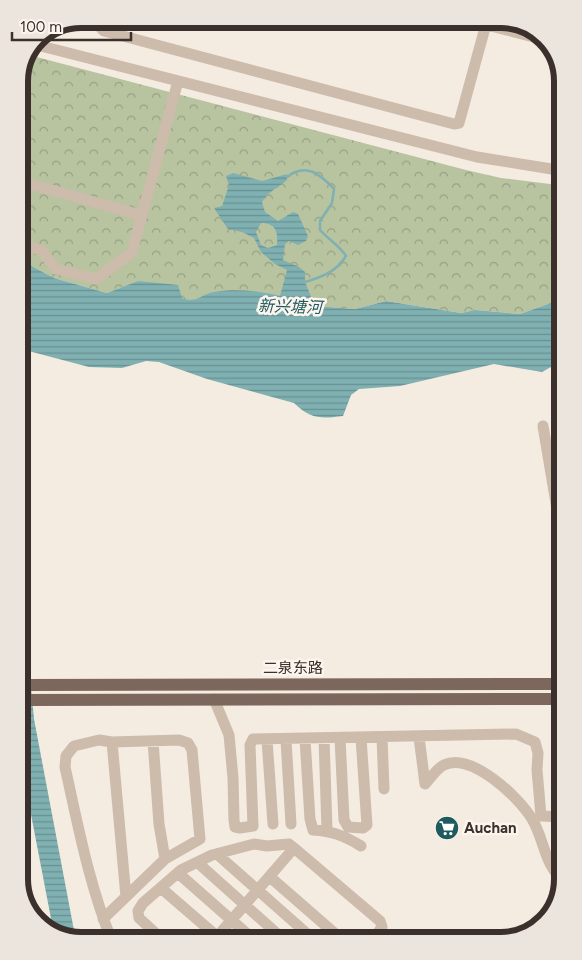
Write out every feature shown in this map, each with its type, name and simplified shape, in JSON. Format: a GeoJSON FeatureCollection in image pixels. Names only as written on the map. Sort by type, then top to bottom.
{"type":"FeatureCollection","features":[{"type":"Feature","properties":{"kind":"main road","name":"二泉东路"},"geometry":{"type":"LineString","coordinates":[[27,685],[554,684]]}},
{"type":"Feature","properties":{"kind":"main road","name":"二泉东路"},"geometry":{"type":"LineString","coordinates":[[28,700],[554,698]]}},
{"type":"Feature","properties":{"kind":"street"},"geometry":{"type":"LineString","coordinates":[[100,27],[104,31],[454,124],[459,124],[490,28]]}},
{"type":"Feature","properties":{"kind":"street"},"geometry":{"type":"LineString","coordinates":[[510,29],[528,35]]}},
{"type":"Feature","properties":{"kind":"street"},"geometry":{"type":"LineString","coordinates":[[41,46],[477,157],[554,169]]}},
{"type":"Feature","properties":{"kind":"street"},"geometry":{"type":"LineString","coordinates":[[28,246],[42,250],[56,269],[96,279],[132,252],[140,215],[178,81]]}},
{"type":"Feature","properties":{"kind":"street"},"geometry":{"type":"LineString","coordinates":[[28,183],[140,215]]}},
{"type":"Feature","properties":{"kind":"street"},"geometry":{"type":"LineString","coordinates":[[544,426],[554,489]]}},
{"type":"Feature","properties":{"kind":"street"},"geometry":{"type":"LineString","coordinates":[[214,699],[229,735],[235,827],[253,826],[250,745],[253,739],[267,740],[280,738],[286,740],[299,737],[305,739],[516,734],[535,742],[538,753],[537,770],[541,816],[554,817]]}},
{"type":"Feature","properties":{"kind":"street"},"geometry":{"type":"LineString","coordinates":[[382,737],[384,789]]}},
{"type":"Feature","properties":{"kind":"street"},"geometry":{"type":"LineString","coordinates":[[419,737],[425,784],[443,765],[458,762],[479,768],[522,805],[533,820],[549,862],[554,868]]}},
{"type":"Feature","properties":{"kind":"street"},"geometry":{"type":"LineString","coordinates":[[324,738],[327,830]]}},
{"type":"Feature","properties":{"kind":"street"},"geometry":{"type":"LineString","coordinates":[[340,738],[344,820],[348,827],[363,828],[367,825],[361,738]]}},
{"type":"Feature","properties":{"kind":"street"},"geometry":{"type":"LineString","coordinates":[[305,739],[310,819],[313,830],[327,830],[343,835],[361,846]]}},
{"type":"Feature","properties":{"kind":"street"},"geometry":{"type":"LineString","coordinates":[[103,919],[165,859],[200,839],[192,750],[188,743],[179,740],[112,742],[99,740],[74,746],[66,756],[65,767],[91,879],[103,919],[108,932]]}},
{"type":"Feature","properties":{"kind":"street"},"geometry":{"type":"LineString","coordinates":[[267,740],[273,824]]}},
{"type":"Feature","properties":{"kind":"street"},"geometry":{"type":"LineString","coordinates":[[286,740],[291,824]]}},
{"type":"Feature","properties":{"kind":"street"},"geometry":{"type":"LineString","coordinates":[[153,741],[159,824],[165,859]]}},
{"type":"Feature","properties":{"kind":"street"},"geometry":{"type":"LineString","coordinates":[[112,742],[126,897]]}},
{"type":"Feature","properties":{"kind":"street"},"geometry":{"type":"LineString","coordinates":[[154,932],[138,914],[143,903],[180,871],[218,855],[254,844],[267,846],[289,844],[380,921],[382,927],[378,932]]}},
{"type":"Feature","properties":{"kind":"street"},"geometry":{"type":"LineString","coordinates":[[223,932],[294,848]]}},
{"type":"Feature","properties":{"kind":"street"},"geometry":{"type":"LineString","coordinates":[[179,852],[180,871],[245,932]]}},
{"type":"Feature","properties":{"kind":"street"},"geometry":{"type":"LineString","coordinates":[[218,855],[305,932]]}},
{"type":"Feature","properties":{"kind":"street"},"geometry":{"type":"LineString","coordinates":[[198,863],[275,932]]}},
{"type":"Feature","properties":{"kind":"street"},"geometry":{"type":"LineString","coordinates":[[270,876],[333,932]]}},
{"type":"Feature","properties":{"kind":"street"},"geometry":{"type":"LineString","coordinates":[[161,888],[211,932]]}},
{"type":"Feature","properties":{"kind":"green space"},"geometry":{"type":"Polygon","coordinates":[[[34,56],[466,170],[501,178],[554,185],[554,302],[520,314],[475,310],[461,313],[386,301],[355,309],[204,298],[189,301],[139,281],[107,293],[54,278],[28,264],[28,77],[29,67],[34,56]]]}},
{"type":"Feature","properties":{"kind":"water","name":"新兴塘河"},"geometry":{"type":"Polygon","coordinates":[[[233,173],[262,181],[287,174],[287,180],[262,202],[265,212],[278,221],[293,212],[298,214],[308,236],[306,241],[298,245],[289,241],[285,244],[283,260],[299,267],[305,272],[305,282],[315,306],[355,309],[386,301],[461,313],[475,310],[520,314],[554,302],[554,368],[551,367],[542,372],[494,364],[400,386],[359,389],[351,395],[343,416],[317,417],[305,412],[294,403],[207,379],[159,362],[146,361],[122,368],[89,367],[28,351],[28,264],[54,278],[107,293],[138,281],[178,285],[182,298],[187,300],[214,292],[230,290],[256,291],[280,296],[287,270],[275,264],[261,252],[254,238],[242,232],[228,229],[214,208],[222,206],[229,185],[226,176],[233,173]],[[261,223],[256,232],[261,245],[268,248],[277,245],[275,229],[270,225],[261,223]]]}},
{"type":"Feature","properties":{"kind":"water"},"geometry":{"type":"Polygon","coordinates":[[[27,622],[34,719],[74,932],[63,930],[52,925],[27,794],[27,622]]]}},
{"type":"Feature","properties":{"kind":"waterway"},"geometry":{"type":"LineString","coordinates":[[287,177],[300,170],[307,170],[318,175],[334,189],[332,203],[320,221],[320,230],[346,256],[338,266],[328,273],[305,282]]}},
{"type":"Feature","properties":{"kind":"place","name":"Auchan"},"geometry":{"type":"Point","coordinates":[447,828]}}]}
